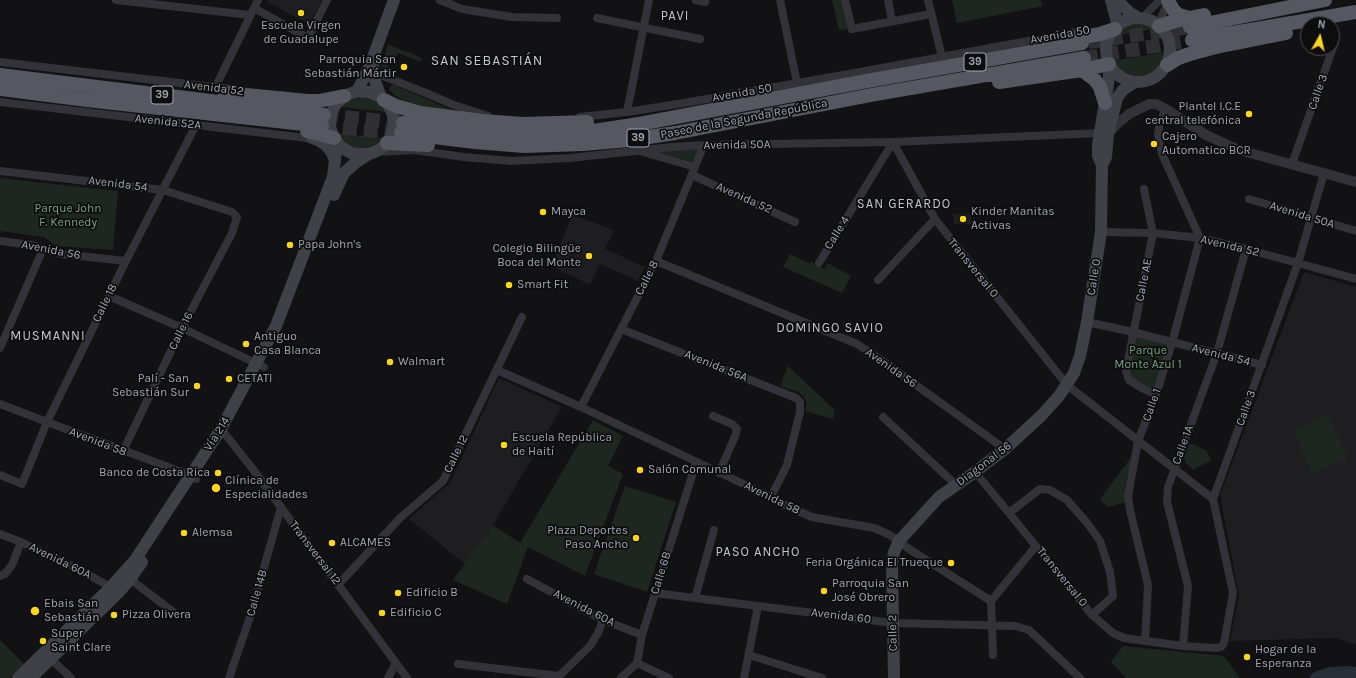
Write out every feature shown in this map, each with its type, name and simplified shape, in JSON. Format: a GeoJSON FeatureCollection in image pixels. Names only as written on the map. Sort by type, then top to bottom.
{"type":"FeatureCollection","features":[{"type":"Feature","properties":{"kind":"highway"},"geometry":{"type":"LineString","coordinates":[[1166,0],[1174,12],[1179,15],[1190,28]]}},
{"type":"Feature","properties":{"kind":"highway"},"geometry":{"type":"LineString","coordinates":[[1190,28],[1283,0]]}},
{"type":"Feature","properties":{"kind":"highway"},"geometry":{"type":"LineString","coordinates":[[1190,28],[1325,0]]}},
{"type":"Feature","properties":{"kind":"highway"},"geometry":{"type":"LineString","coordinates":[[1159,26],[1190,28],[1356,12]]}},
{"type":"Feature","properties":{"kind":"highway"},"geometry":{"type":"LineString","coordinates":[[1340,21],[1356,18]]}},
{"type":"Feature","properties":{"kind":"highway"},"geometry":{"type":"LineString","coordinates":[[867,81],[943,62],[1100,34],[1116,27]]}},
{"type":"Feature","properties":{"kind":"highway"},"geometry":{"type":"LineString","coordinates":[[1167,65],[1178,58],[1196,52],[1300,30]]}},
{"type":"Feature","properties":{"kind":"highway","name":"Paseo de la Segunda República"},"geometry":{"type":"LineString","coordinates":[[1082,43],[867,81],[639,124],[587,132],[525,135],[402,128],[475,142],[524,146],[583,144],[629,140],[871,95],[923,93],[1083,64],[1110,65]]}},
{"type":"Feature","properties":{"kind":"highway"},"geometry":{"type":"LineString","coordinates":[[1083,64],[1100,87],[1109,108]]}},
{"type":"Feature","properties":{"kind":"highway","name":"39"},"geometry":{"type":"LineString","coordinates":[[0,75],[323,120],[87,100],[0,89]]}},
{"type":"Feature","properties":{"kind":"highway"},"geometry":{"type":"LineString","coordinates":[[49,81],[90,78],[298,101],[319,101],[344,96]]}},
{"type":"Feature","properties":{"kind":"highway"},"geometry":{"type":"LineString","coordinates":[[382,98],[396,106],[420,113],[483,121],[523,124],[550,124],[604,121],[639,124]]}},
{"type":"Feature","properties":{"kind":"highway"},"geometry":{"type":"LineString","coordinates":[[87,100],[151,111],[310,131],[336,141]]}},
{"type":"Feature","properties":{"kind":"highway"},"geometry":{"type":"LineString","coordinates":[[387,143],[528,154],[597,150],[629,140]]}},
{"type":"Feature","properties":{"kind":"main road"},"geometry":{"type":"LineString","coordinates":[[1111,0],[1116,27]]}},
{"type":"Feature","properties":{"kind":"main road"},"geometry":{"type":"LineString","coordinates":[[1117,0],[1130,13],[1159,26],[1168,37],[1170,44],[1167,65],[1157,76],[1143,82],[1135,82],[1120,77],[1114,72],[1106,54],[1107,43],[1116,27],[1124,21],[1140,18]]}},
{"type":"Feature","properties":{"kind":"main road"},"geometry":{"type":"LineString","coordinates":[[357,91],[369,68],[375,52],[390,1]]}},
{"type":"Feature","properties":{"kind":"main road"},"geometry":{"type":"LineString","coordinates":[[375,52],[373,72],[377,89],[391,110],[394,121],[392,133],[387,143],[372,153],[357,154],[346,151],[336,141],[330,127],[331,116],[336,105],[344,96],[357,91],[369,92],[382,98]]}},
{"type":"Feature","properties":{"kind":"main road","name":"Calle 0"},"geometry":{"type":"LineString","coordinates":[[1067,385],[1074,373],[1080,356],[1087,322],[1101,232],[1102,166],[1098,156],[1109,108],[1110,65]]}},
{"type":"Feature","properties":{"kind":"main road","name":"Calle 0"},"geometry":{"type":"LineString","coordinates":[[1109,108],[1123,90],[1135,82]]}},
{"type":"Feature","properties":{"kind":"main road"},"geometry":{"type":"LineString","coordinates":[[312,138],[327,146],[335,161]]}},
{"type":"Feature","properties":{"kind":"main road","name":"Vía 214"},"geometry":{"type":"LineString","coordinates":[[260,366],[333,177],[336,141]]}},
{"type":"Feature","properties":{"kind":"main road","name":"Vía 214"},"geometry":{"type":"LineString","coordinates":[[31,678],[51,660],[115,590],[223,432],[260,366],[284,329],[338,185],[344,173],[355,163],[372,153]]}},
{"type":"Feature","properties":{"kind":"main road","name":"Diagonal 56"},"geometry":{"type":"LineString","coordinates":[[899,541],[939,497],[1005,449],[1041,416],[1067,385]]}},
{"type":"Feature","properties":{"kind":"main road","name":"Vía 214"},"geometry":{"type":"LineString","coordinates":[[18,678],[115,590],[130,579],[152,548],[193,477]]}},
{"type":"Feature","properties":{"kind":"main road","name":"Calle 2"},"geometry":{"type":"LineString","coordinates":[[894,678],[892,564],[894,552],[899,541]]}},
{"type":"Feature","properties":{"kind":"street"},"geometry":{"type":"LineString","coordinates":[[116,0],[254,8],[308,38],[327,0]]}},
{"type":"Feature","properties":{"kind":"street"},"geometry":{"type":"LineString","coordinates":[[440,0],[462,9],[505,16],[557,18]]}},
{"type":"Feature","properties":{"kind":"street"},"geometry":{"type":"LineString","coordinates":[[627,112],[649,0]]}},
{"type":"Feature","properties":{"kind":"street"},"geometry":{"type":"LineString","coordinates":[[696,0],[705,2]]}},
{"type":"Feature","properties":{"kind":"street"},"geometry":{"type":"LineString","coordinates":[[780,0],[797,83]]}},
{"type":"Feature","properties":{"kind":"street"},"geometry":{"type":"LineString","coordinates":[[845,0],[852,29],[931,14]]}},
{"type":"Feature","properties":{"kind":"street"},"geometry":{"type":"LineString","coordinates":[[888,0],[892,21]]}},
{"type":"Feature","properties":{"kind":"street"},"geometry":{"type":"LineString","coordinates":[[928,0],[942,56]]}},
{"type":"Feature","properties":{"kind":"street"},"geometry":{"type":"LineString","coordinates":[[1140,18],[1166,0]]}},
{"type":"Feature","properties":{"kind":"street"},"geometry":{"type":"LineString","coordinates":[[1159,26],[1166,0]]}},
{"type":"Feature","properties":{"kind":"street"},"geometry":{"type":"LineString","coordinates":[[215,88],[254,8]]}},
{"type":"Feature","properties":{"kind":"street"},"geometry":{"type":"LineString","coordinates":[[596,18],[700,39]]}},
{"type":"Feature","properties":{"kind":"street","name":"Avenida 50"},"geometry":{"type":"LineString","coordinates":[[373,72],[454,105],[490,116],[542,120],[627,112],[797,83],[1099,28],[1116,27]]}},
{"type":"Feature","properties":{"kind":"street","name":"Calle 3"},"geometry":{"type":"LineString","coordinates":[[1292,164],[1331,56]]}},
{"type":"Feature","properties":{"kind":"street","name":"Avenida 52"},"geometry":{"type":"LineString","coordinates":[[0,62],[298,98],[357,91]]}},
{"type":"Feature","properties":{"kind":"street","name":"Avenida 52A"},"geometry":{"type":"LineString","coordinates":[[0,102],[336,141]]}},
{"type":"Feature","properties":{"kind":"street"},"geometry":{"type":"LineString","coordinates":[[1104,134],[1125,118],[1149,104],[1156,104],[1206,135],[1238,150],[1356,182]]}},
{"type":"Feature","properties":{"kind":"street"},"geometry":{"type":"LineString","coordinates":[[1109,108],[1118,117],[1125,118]]}},
{"type":"Feature","properties":{"kind":"street"},"geometry":{"type":"LineString","coordinates":[[1166,109],[1160,122],[1158,134],[1162,154],[1200,238]]}},
{"type":"Feature","properties":{"kind":"street","name":"Calle 18"},"geometry":{"type":"LineString","coordinates":[[0,475],[22,484],[47,422],[126,261],[196,125]]}},
{"type":"Feature","properties":{"kind":"street","name":"Avenida 50A"},"geometry":{"type":"LineString","coordinates":[[372,153],[414,150],[464,157],[511,161],[570,158],[704,145],[893,142],[1104,134]]}},
{"type":"Feature","properties":{"kind":"street","name":"Transversal 0"},"geometry":{"type":"LineString","coordinates":[[893,142],[935,219],[1067,385]]}},
{"type":"Feature","properties":{"kind":"street","name":"Calle 4"},"geometry":{"type":"LineString","coordinates":[[819,263],[893,142]]}},
{"type":"Feature","properties":{"kind":"street","name":"Calle 8"},"geometry":{"type":"LineString","coordinates":[[581,407],[656,261],[704,145]]}},
{"type":"Feature","properties":{"kind":"street"},"geometry":{"type":"LineString","coordinates":[[638,151],[695,167]]}},
{"type":"Feature","properties":{"kind":"street","name":"Avenida 54"},"geometry":{"type":"LineString","coordinates":[[0,171],[163,190],[232,212]]}},
{"type":"Feature","properties":{"kind":"street","name":"Calle 3"},"geometry":{"type":"LineString","coordinates":[[1213,499],[1298,263],[1324,173]]}},
{"type":"Feature","properties":{"kind":"street","name":"Avenida 52"},"geometry":{"type":"LineString","coordinates":[[692,175],[795,222]]}},
{"type":"Feature","properties":{"kind":"street","name":"Calle AE"},"geometry":{"type":"LineString","coordinates":[[1144,190],[1153,234],[1126,371],[1130,380],[1156,395]]}},
{"type":"Feature","properties":{"kind":"street","name":"Avenida 50A"},"geometry":{"type":"LineString","coordinates":[[1249,199],[1356,231]]}},
{"type":"Feature","properties":{"kind":"street","name":"Calle 16"},"geometry":{"type":"LineString","coordinates":[[123,451],[182,328],[234,227],[237,217],[232,212]]}},
{"type":"Feature","properties":{"kind":"street"},"geometry":{"type":"LineString","coordinates":[[878,280],[935,219]]}},
{"type":"Feature","properties":{"kind":"street","name":"Avenida 52"},"geometry":{"type":"LineString","coordinates":[[1101,232],[1200,238],[1356,279]]}},
{"type":"Feature","properties":{"kind":"street","name":"Calle 1"},"geometry":{"type":"LineString","coordinates":[[1145,641],[1148,585],[1128,496],[1138,441],[1156,395],[1172,343],[1200,238]]}},
{"type":"Feature","properties":{"kind":"street","name":"Avenida 56"},"geometry":{"type":"LineString","coordinates":[[0,241],[32,245],[61,254],[126,261]]}},
{"type":"Feature","properties":{"kind":"street"},"geometry":{"type":"LineString","coordinates":[[0,348],[43,249]]}},
{"type":"Feature","properties":{"kind":"street","name":"Calle 1A"},"geometry":{"type":"LineString","coordinates":[[1183,646],[1188,586],[1167,502],[1168,487],[1217,353],[1246,249]]}},
{"type":"Feature","properties":{"kind":"street","name":"Avenida 56"},"geometry":{"type":"LineString","coordinates":[[656,261],[857,344],[1005,449]]}},
{"type":"Feature","properties":{"kind":"street"},"geometry":{"type":"LineString","coordinates":[[109,296],[182,328],[260,366]]}},
{"type":"Feature","properties":{"kind":"street","name":"Calle 12"},"geometry":{"type":"LineString","coordinates":[[338,585],[400,518],[443,481],[522,316]]}},
{"type":"Feature","properties":{"kind":"street","name":"Avenida 54"},"geometry":{"type":"LineString","coordinates":[[1087,322],[1133,332],[1262,365]]}},
{"type":"Feature","properties":{"kind":"street","name":"Avenida 56A"},"geometry":{"type":"LineString","coordinates":[[621,329],[796,398],[800,402],[800,412],[787,465],[771,497]]}},
{"type":"Feature","properties":{"kind":"street","name":"Avenida 58"},"geometry":{"type":"LineString","coordinates":[[497,370],[581,407],[696,463],[771,497],[790,508],[812,517],[874,528],[890,535],[909,549],[991,601]]}},
{"type":"Feature","properties":{"kind":"street"},"geometry":{"type":"LineString","coordinates":[[1067,385],[1213,499],[1233,593],[1224,643],[1221,647],[1216,648],[1183,646],[1145,641]]}},
{"type":"Feature","properties":{"kind":"street","name":"Avenida 58"},"geometry":{"type":"LineString","coordinates":[[0,404],[193,477]]}},
{"type":"Feature","properties":{"kind":"street"},"geometry":{"type":"LineString","coordinates":[[713,416],[732,424],[737,429],[719,473]]}},
{"type":"Feature","properties":{"kind":"street"},"geometry":{"type":"LineString","coordinates":[[883,417],[956,485]]}},
{"type":"Feature","properties":{"kind":"street","name":"Transversal 12"},"geometry":{"type":"LineString","coordinates":[[223,432],[252,468],[407,678]]}},
{"type":"Feature","properties":{"kind":"street","name":"Calle 6B"},"geometry":{"type":"LineString","coordinates":[[637,663],[642,635],[696,463]]}},
{"type":"Feature","properties":{"kind":"street","name":"Transversal 0"},"geometry":{"type":"LineString","coordinates":[[975,472],[1092,615],[1113,633],[1124,638],[1145,641]]}},
{"type":"Feature","properties":{"kind":"street"},"geometry":{"type":"LineString","coordinates":[[1009,513],[1040,489],[1050,490],[1067,500],[1088,524],[1100,541],[1110,572],[1113,596],[1092,615]]}},
{"type":"Feature","properties":{"kind":"street","name":"Calle 14B"},"geometry":{"type":"LineString","coordinates":[[229,678],[251,614],[281,507]]}},
{"type":"Feature","properties":{"kind":"street"},"geometry":{"type":"LineString","coordinates":[[695,598],[714,530]]}},
{"type":"Feature","properties":{"kind":"street","name":"Avenida 60A"},"geometry":{"type":"LineString","coordinates":[[0,534],[21,542],[78,569],[115,590]]}},
{"type":"Feature","properties":{"kind":"street"},"geometry":{"type":"LineString","coordinates":[[0,576],[5,574],[12,565],[21,542]]}},
{"type":"Feature","properties":{"kind":"street"},"geometry":{"type":"LineString","coordinates":[[993,655],[991,601],[1036,546]]}},
{"type":"Feature","properties":{"kind":"street"},"geometry":{"type":"LineString","coordinates":[[130,579],[172,611]]}},
{"type":"Feature","properties":{"kind":"street","name":"Avenida 60A"},"geometry":{"type":"LineString","coordinates":[[527,579],[603,620],[642,635]]}},
{"type":"Feature","properties":{"kind":"street","name":"Avenida 60"},"geometry":{"type":"LineString","coordinates":[[655,593],[893,623],[1015,626],[1029,630],[1080,678]]}},
{"type":"Feature","properties":{"kind":"street"},"geometry":{"type":"LineString","coordinates":[[744,678],[758,606]]}},
{"type":"Feature","properties":{"kind":"street"},"geometry":{"type":"LineString","coordinates":[[458,664],[520,675],[559,676],[590,646],[598,633],[603,620]]}},
{"type":"Feature","properties":{"kind":"street"},"geometry":{"type":"LineString","coordinates":[[749,655],[822,678]]}},
{"type":"Feature","properties":{"kind":"street"},"geometry":{"type":"LineString","coordinates":[[51,660],[71,678]]}},
{"type":"Feature","properties":{"kind":"street"},"geometry":{"type":"LineString","coordinates":[[388,678],[396,663]]}},
{"type":"Feature","properties":{"kind":"street"},"geometry":{"type":"LineString","coordinates":[[621,678],[637,663],[669,678]]}},
{"type":"Feature","properties":{"kind":"shaded area","name":"Escuela Virgen de Guadalupe"},"geometry":{"type":"Polygon","coordinates":[[[268,0],[322,0],[309,24],[267,2],[268,0]]]}},
{"type":"Feature","properties":{"kind":"shaded area","name":"Kinder Manitas Activas"},"geometry":{"type":"Polygon","coordinates":[[[971,213],[972,224],[954,224],[953,214],[971,213]]]}},
{"type":"Feature","properties":{"kind":"shaded area","name":"Colegio Bilingüe Boca del Monte"},"geometry":{"type":"Polygon","coordinates":[[[572,215],[614,230],[605,249],[645,267],[638,281],[600,264],[590,285],[552,266],[572,215]]]}},
{"type":"Feature","properties":{"kind":"shaded area"},"geometry":{"type":"Polygon","coordinates":[[[1304,272],[1356,287],[1356,645],[1336,638],[1230,641],[1239,596],[1220,495],[1304,272]]]}},
{"type":"Feature","properties":{"kind":"shaded area","name":"Escuela República de Haití"},"geometry":{"type":"Polygon","coordinates":[[[499,378],[562,407],[493,525],[465,564],[409,519],[450,483],[499,378]]]}},
{"type":"Feature","properties":{"kind":"green space"},"geometry":{"type":"Polygon","coordinates":[[[832,0],[845,0],[849,29],[839,30],[832,0]]]}},
{"type":"Feature","properties":{"kind":"green space"},"geometry":{"type":"Polygon","coordinates":[[[952,0],[1041,0],[1043,6],[957,23],[952,0]]]}},
{"type":"Feature","properties":{"kind":"green space"},"geometry":{"type":"Polygon","coordinates":[[[1139,22],[1146,23],[1155,29],[1114,36],[1123,27],[1139,22]]]}},
{"type":"Feature","properties":{"kind":"green space"},"geometry":{"type":"Polygon","coordinates":[[[388,44],[422,58],[421,62],[398,53],[396,57],[393,56],[391,59],[387,57],[385,61],[389,63],[388,66],[391,68],[390,71],[381,67],[388,44]]]}},
{"type":"Feature","properties":{"kind":"green space"},"geometry":{"type":"Polygon","coordinates":[[[1166,52],[1161,67],[1153,74],[1142,79],[1134,79],[1122,74],[1112,61],[1166,52]]]}},
{"type":"Feature","properties":{"kind":"green space"},"geometry":{"type":"Polygon","coordinates":[[[391,85],[468,116],[417,110],[393,94],[389,89],[391,85]]]}},
{"type":"Feature","properties":{"kind":"green space"},"geometry":{"type":"Polygon","coordinates":[[[353,97],[371,97],[382,103],[386,112],[341,107],[344,102],[353,97]]]}},
{"type":"Feature","properties":{"kind":"green space"},"geometry":{"type":"Polygon","coordinates":[[[337,133],[384,138],[381,143],[364,151],[346,145],[337,133]]]}},
{"type":"Feature","properties":{"kind":"green space"},"geometry":{"type":"Polygon","coordinates":[[[699,149],[693,162],[653,151],[699,149]]]}},
{"type":"Feature","properties":{"kind":"green space","name":"Parque John F. Kennedy"},"geometry":{"type":"Polygon","coordinates":[[[0,178],[118,191],[113,250],[56,246],[44,237],[0,231],[0,178]]]}},
{"type":"Feature","properties":{"kind":"green space"},"geometry":{"type":"Polygon","coordinates":[[[790,254],[810,264],[811,262],[825,269],[828,263],[851,276],[842,293],[783,267],[790,254]]]}},
{"type":"Feature","properties":{"kind":"green space","name":"Parque Monte Azul 1"},"geometry":{"type":"Polygon","coordinates":[[[1136,336],[1170,346],[1154,391],[1128,373],[1136,336]]]}},
{"type":"Feature","properties":{"kind":"green space"},"geometry":{"type":"Polygon","coordinates":[[[788,366],[835,410],[833,419],[805,411],[807,404],[804,397],[799,392],[780,386],[788,366]]]}},
{"type":"Feature","properties":{"kind":"green space"},"geometry":{"type":"Polygon","coordinates":[[[1328,415],[1348,458],[1312,474],[1293,430],[1328,415]]]}},
{"type":"Feature","properties":{"kind":"green space"},"geometry":{"type":"Polygon","coordinates":[[[593,420],[623,436],[608,466],[623,474],[585,576],[528,547],[507,604],[453,580],[493,525],[520,543],[593,420]]]}},
{"type":"Feature","properties":{"kind":"green space"},"geometry":{"type":"Polygon","coordinates":[[[1189,443],[1206,450],[1211,460],[1193,470],[1186,463],[1183,456],[1189,443]]]}},
{"type":"Feature","properties":{"kind":"green space"},"geometry":{"type":"Polygon","coordinates":[[[1134,455],[1125,488],[1127,502],[1108,507],[1100,499],[1134,455]]]}},
{"type":"Feature","properties":{"kind":"green space","name":"Plaza Deportes Paso Ancho"},"geometry":{"type":"Polygon","coordinates":[[[625,486],[676,502],[647,592],[594,574],[625,486]]]}},
{"type":"Feature","properties":{"kind":"green space"},"geometry":{"type":"Polygon","coordinates":[[[0,640],[24,664],[9,678],[0,678],[0,640]]]}},
{"type":"Feature","properties":{"kind":"green space"},"geometry":{"type":"Polygon","coordinates":[[[1123,646],[1224,656],[1240,678],[1126,678],[1111,662],[1123,646]]]}},
{"type":"Feature","properties":{"kind":"waterway"},"geometry":{"type":"LineString","coordinates":[[1316,678],[1330,673],[1356,673]]}},
{"type":"Feature","properties":{"kind":"tunnel"},"geometry":{"type":"LineString","coordinates":[[1088,42],[1190,27]]}},
{"type":"Feature","properties":{"kind":"tunnel"},"geometry":{"type":"LineString","coordinates":[[1084,58],[1192,40]]}},
{"type":"Feature","properties":{"kind":"tunnel"},"geometry":{"type":"LineString","coordinates":[[324,115],[403,123]]}},
{"type":"Feature","properties":{"kind":"tunnel"},"geometry":{"type":"LineString","coordinates":[[322,126],[401,133]]}},
{"type":"Feature","properties":{"kind":"place","name":"Escuela Virgen de Guadalupe"},"geometry":{"type":"Point","coordinates":[301,13]}},
{"type":"Feature","properties":{"kind":"place","name":"Parroquia San Sebastián Mártir"},"geometry":{"type":"Point","coordinates":[404,67]}},
{"type":"Feature","properties":{"kind":"place","name":"Plantel I.C.E central telefónica"},"geometry":{"type":"Point","coordinates":[1249,114]}},
{"type":"Feature","properties":{"kind":"place","name":"Cajero Automatico BCR"},"geometry":{"type":"Point","coordinates":[1154,144]}},
{"type":"Feature","properties":{"kind":"place","name":"Mayca"},"geometry":{"type":"Point","coordinates":[543,212]}},
{"type":"Feature","properties":{"kind":"place","name":"Kinder Manitas Activas"},"geometry":{"type":"Point","coordinates":[963,219]}},
{"type":"Feature","properties":{"kind":"place","name":"Papa John's"},"geometry":{"type":"Point","coordinates":[290,245]}},
{"type":"Feature","properties":{"kind":"place","name":"Colegio Bilingüe Boca del Monte"},"geometry":{"type":"Point","coordinates":[589,256]}},
{"type":"Feature","properties":{"kind":"place","name":"Smart Fit"},"geometry":{"type":"Point","coordinates":[509,285]}},
{"type":"Feature","properties":{"kind":"place","name":"Antiguo Casa Blanca"},"geometry":{"type":"Point","coordinates":[246,344]}},
{"type":"Feature","properties":{"kind":"place","name":"Walmart"},"geometry":{"type":"Point","coordinates":[390,362]}},
{"type":"Feature","properties":{"kind":"place","name":"CETATI"},"geometry":{"type":"Point","coordinates":[229,379]}},
{"type":"Feature","properties":{"kind":"place","name":"Palí - San Sebastián Sur"},"geometry":{"type":"Point","coordinates":[197,386]}},
{"type":"Feature","properties":{"kind":"place","name":"Escuela República de Haití"},"geometry":{"type":"Point","coordinates":[504,445]}},
{"type":"Feature","properties":{"kind":"place","name":"Salón Comunal"},"geometry":{"type":"Point","coordinates":[640,470]}},
{"type":"Feature","properties":{"kind":"place","name":"Banco de Costa Rica"},"geometry":{"type":"Point","coordinates":[218,473]}},
{"type":"Feature","properties":{"kind":"place","name":"Clínica de Especialidades"},"geometry":{"type":"Point","coordinates":[216,488]}},
{"type":"Feature","properties":{"kind":"place","name":"Alemsa"},"geometry":{"type":"Point","coordinates":[184,533]}},
{"type":"Feature","properties":{"kind":"place","name":"Plaza Deportes Paso Ancho"},"geometry":{"type":"Point","coordinates":[636,538]}},
{"type":"Feature","properties":{"kind":"place","name":"ALCAMES"},"geometry":{"type":"Point","coordinates":[332,543]}},
{"type":"Feature","properties":{"kind":"place","name":"Feria Orgánica El Trueque"},"geometry":{"type":"Point","coordinates":[951,563]}},
{"type":"Feature","properties":{"kind":"place","name":"Parroquia San José Obrero"},"geometry":{"type":"Point","coordinates":[824,591]}},
{"type":"Feature","properties":{"kind":"place","name":"Edificio B"},"geometry":{"type":"Point","coordinates":[398,593]}},
{"type":"Feature","properties":{"kind":"place","name":"Ebais San Sebastián"},"geometry":{"type":"Point","coordinates":[35,611]}},
{"type":"Feature","properties":{"kind":"place","name":"Edificio C"},"geometry":{"type":"Point","coordinates":[382,613]}},
{"type":"Feature","properties":{"kind":"place","name":"Pizza Olivera"},"geometry":{"type":"Point","coordinates":[114,615]}},
{"type":"Feature","properties":{"kind":"place","name":"Super Saint Clare"},"geometry":{"type":"Point","coordinates":[43,641]}},
{"type":"Feature","properties":{"kind":"place","name":"Hogar de la Esperanza"},"geometry":{"type":"Point","coordinates":[1247,657]}},
{"type":"Feature","properties":{"kind":"district","name":"PAVI"},"geometry":{"type":"Point","coordinates":[675,16]}},
{"type":"Feature","properties":{"kind":"district","name":"SAN SEBASTIÁN"},"geometry":{"type":"Point","coordinates":[487,61]}},
{"type":"Feature","properties":{"kind":"district","name":"SAN GERARDO"},"geometry":{"type":"Point","coordinates":[904,204]}},
{"type":"Feature","properties":{"kind":"district","name":"DOMINGO SAVIO"},"geometry":{"type":"Point","coordinates":[830,328]}},
{"type":"Feature","properties":{"kind":"district","name":"MUSMANNI"},"geometry":{"type":"Point","coordinates":[48,336]}},
{"type":"Feature","properties":{"kind":"district","name":"PASO ANCHO"},"geometry":{"type":"Point","coordinates":[758,552]}}]}
